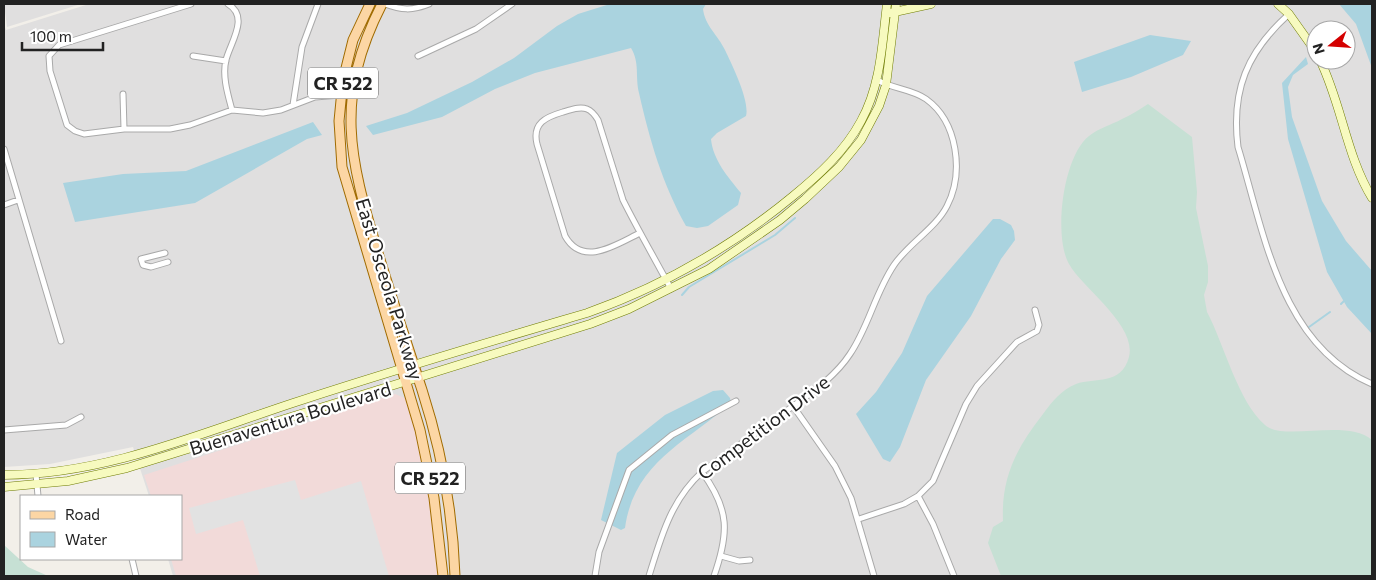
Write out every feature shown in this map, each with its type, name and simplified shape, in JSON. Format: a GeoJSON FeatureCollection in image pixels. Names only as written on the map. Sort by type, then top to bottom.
{"type":"FeatureCollection","features":[{"type":"Feature","properties":{"kind":"main road","name":"East Osceola Parkway"},"geometry":{"type":"LineString","coordinates":[[370,4],[351,47],[341,95],[339,121],[342,167],[407,382],[427,461],[443,576]]}},
{"type":"Feature","properties":{"kind":"main road","name":"East Osceola Parkway"},"geometry":{"type":"LineString","coordinates":[[383,4],[369,30],[354,79],[350,113],[352,151],[365,210],[418,378],[440,462],[452,534],[455,576]]}},
{"type":"Feature","properties":{"kind":"main road","name":"Buenaventura Boulevard"},"geometry":{"type":"LineString","coordinates":[[4,475],[36,474],[72,469],[136,455],[625,300],[666,281],[744,234],[810,182],[853,135],[869,104],[877,80],[887,4]]}},
{"type":"Feature","properties":{"kind":"main road","name":"Buenaventura Boulevard"},"geometry":{"type":"LineString","coordinates":[[4,487],[82,479],[139,464],[590,324],[671,290],[709,269],[780,220],[839,167],[861,140],[879,106],[886,85],[896,4]]}},
{"type":"Feature","properties":{"kind":"main road"},"geometry":{"type":"LineString","coordinates":[[886,13],[895,14],[931,4]]}},
{"type":"Feature","properties":{"kind":"main road"},"geometry":{"type":"LineString","coordinates":[[1278,4],[1289,14],[1306,38]]}},
{"type":"Feature","properties":{"kind":"main road"},"geometry":{"type":"LineString","coordinates":[[1324,70],[1355,163],[1372,198]]}},
{"type":"Feature","properties":{"kind":"main road"},"geometry":{"type":"LineString","coordinates":[[341,95],[346,105],[345,134],[352,151]]}},
{"type":"Feature","properties":{"kind":"street"},"geometry":{"type":"LineString","coordinates":[[191,4],[58,45],[49,56],[50,70],[67,124],[75,131],[84,134],[124,129],[170,129],[190,125],[232,110],[263,113],[281,110],[315,97],[341,95]]}},
{"type":"Feature","properties":{"kind":"street"},"geometry":{"type":"LineString","coordinates":[[228,4],[232,6],[238,18],[236,35],[226,61],[226,85],[232,110]]}},
{"type":"Feature","properties":{"kind":"street"},"geometry":{"type":"LineString","coordinates":[[293,105],[302,47],[318,4]]}},
{"type":"Feature","properties":{"kind":"street"},"geometry":{"type":"LineString","coordinates":[[383,4],[404,10],[417,9],[429,4]]}},
{"type":"Feature","properties":{"kind":"street"},"geometry":{"type":"LineString","coordinates":[[418,56],[476,29],[509,5]]}},
{"type":"Feature","properties":{"kind":"street"},"geometry":{"type":"LineString","coordinates":[[1289,14],[1261,42],[1242,76],[1235,125],[1238,147],[1278,280],[1294,312],[1317,344],[1338,364],[1372,384]]}},
{"type":"Feature","properties":{"kind":"street"},"geometry":{"type":"LineString","coordinates":[[193,56],[226,61]]}},
{"type":"Feature","properties":{"kind":"street","name":"Competition Drive"},"geometry":{"type":"LineString","coordinates":[[649,576],[670,515],[688,484],[821,386],[850,354],[865,330],[880,288],[894,265],[947,207],[955,186],[956,152],[947,123],[939,110],[916,94],[886,85],[877,80]]}},
{"type":"Feature","properties":{"kind":"street"},"geometry":{"type":"LineString","coordinates":[[123,94],[124,129]]}},
{"type":"Feature","properties":{"kind":"street"},"geometry":{"type":"LineString","coordinates":[[640,232],[594,253],[578,250],[568,242],[535,137],[536,128],[544,118],[579,108],[593,113],[598,120],[622,200],[640,232],[671,290]]}},
{"type":"Feature","properties":{"kind":"street"},"geometry":{"type":"LineString","coordinates":[[4,149],[61,341]]}},
{"type":"Feature","properties":{"kind":"street"},"geometry":{"type":"LineString","coordinates":[[4,205],[18,200]]}},
{"type":"Feature","properties":{"kind":"street"},"geometry":{"type":"LineString","coordinates":[[354,209],[365,210]]}},
{"type":"Feature","properties":{"kind":"street"},"geometry":{"type":"LineString","coordinates":[[165,253],[141,259],[143,265],[151,267],[168,262]]}},
{"type":"Feature","properties":{"kind":"street"},"geometry":{"type":"LineString","coordinates":[[859,519],[904,504],[918,496],[933,481],[966,404],[977,386],[1017,342],[1037,331],[1039,325],[1035,310]]}},
{"type":"Feature","properties":{"kind":"street"},"geometry":{"type":"LineString","coordinates":[[536,328],[538,341]]}},
{"type":"Feature","properties":{"kind":"street"},"geometry":{"type":"LineString","coordinates":[[595,576],[599,552],[629,470],[672,435],[736,401]]}},
{"type":"Feature","properties":{"kind":"street"},"geometry":{"type":"LineString","coordinates":[[793,406],[835,466],[859,519],[874,576]]}},
{"type":"Feature","properties":{"kind":"street"},"geometry":{"type":"LineString","coordinates":[[4,430],[66,425],[81,417]]}},
{"type":"Feature","properties":{"kind":"street"},"geometry":{"type":"LineString","coordinates":[[218,428],[221,439]]}},
{"type":"Feature","properties":{"kind":"street"},"geometry":{"type":"LineString","coordinates":[[702,472],[714,488],[723,510],[726,525],[721,556],[714,576]]}},
{"type":"Feature","properties":{"kind":"street"},"geometry":{"type":"LineString","coordinates":[[36,474],[38,495]]}},
{"type":"Feature","properties":{"kind":"street"},"geometry":{"type":"LineString","coordinates":[[918,496],[933,524],[954,576]]}},
{"type":"Feature","properties":{"kind":"street"},"geometry":{"type":"LineString","coordinates":[[721,556],[739,561],[750,560]]}},
{"type":"Feature","properties":{"kind":"street"},"geometry":{"type":"LineString","coordinates":[[132,560],[136,576]]}},
{"type":"Feature","properties":{"kind":"shaded area"},"geometry":{"type":"Polygon","coordinates":[[[4,4],[81,4],[7,27],[4,4]]]}},
{"type":"Feature","properties":{"kind":"shaded area"},"geometry":{"type":"Polygon","coordinates":[[[89,4],[1372,4],[1372,576],[173,576],[168,560],[182,560],[182,495],[149,495],[133,447],[50,464],[4,467],[4,25],[6,30],[89,4]]]}},
{"type":"Feature","properties":{"kind":"shaded area"},"geometry":{"type":"Polygon","coordinates":[[[395,394],[407,399],[428,476],[438,576],[176,576],[171,560],[182,560],[182,495],[151,495],[144,475],[395,394]]]}},
{"type":"Feature","properties":{"kind":"shaded area"},"geometry":{"type":"Polygon","coordinates":[[[295,480],[301,500],[361,481],[389,576],[260,576],[243,520],[196,534],[189,508],[295,480]]]}},
{"type":"Feature","properties":{"kind":"green space"},"geometry":{"type":"Polygon","coordinates":[[[1148,104],[1192,137],[1197,192],[1196,208],[1208,266],[1208,282],[1204,295],[1207,312],[1239,388],[1255,415],[1265,425],[1274,430],[1347,431],[1361,434],[1372,440],[1372,576],[1001,576],[988,543],[993,527],[1003,521],[1005,490],[1012,463],[1018,451],[1034,426],[1061,393],[1076,384],[1114,376],[1125,366],[1129,357],[1129,345],[1125,332],[1069,264],[1064,251],[1061,216],[1067,178],[1080,146],[1093,133],[1129,116],[1148,104]]]}},
{"type":"Feature","properties":{"kind":"green space"},"geometry":{"type":"Polygon","coordinates":[[[4,545],[28,567],[48,576],[4,576],[4,545]]]}},
{"type":"Feature","properties":{"kind":"water"},"geometry":{"type":"Polygon","coordinates":[[[610,4],[706,4],[703,9],[704,15],[732,65],[740,83],[747,109],[746,116],[717,133],[711,139],[718,161],[741,193],[738,205],[708,226],[697,228],[686,226],[670,194],[648,128],[638,87],[634,54],[631,48],[535,73],[495,89],[442,117],[373,135],[366,126],[407,113],[472,82],[514,58],[557,26],[578,14],[610,4]]]}},
{"type":"Feature","properties":{"kind":"water"},"geometry":{"type":"Polygon","coordinates":[[[1339,4],[1372,4],[1372,68],[1356,20],[1353,20],[1339,4]]]}},
{"type":"Feature","properties":{"kind":"water"},"geometry":{"type":"Polygon","coordinates":[[[1150,35],[1191,41],[1183,55],[1131,77],[1082,92],[1074,62],[1150,35]]]}},
{"type":"Feature","properties":{"kind":"water"},"geometry":{"type":"Polygon","coordinates":[[[1306,57],[1306,65],[1293,75],[1288,87],[1292,117],[1322,201],[1346,241],[1372,271],[1372,334],[1347,307],[1327,272],[1288,139],[1282,83],[1306,57]]]}},
{"type":"Feature","properties":{"kind":"water"},"geometry":{"type":"Polygon","coordinates":[[[313,122],[322,135],[307,139],[195,203],[75,222],[63,183],[123,174],[186,171],[313,122]]]}},
{"type":"Feature","properties":{"kind":"water"},"geometry":{"type":"Polygon","coordinates":[[[993,219],[1000,219],[1011,225],[1015,240],[1001,259],[971,316],[926,380],[900,447],[890,462],[883,459],[856,414],[876,392],[902,353],[927,296],[993,219]]]}},
{"type":"Feature","properties":{"kind":"water"},"geometry":{"type":"Polygon","coordinates":[[[723,390],[730,398],[731,403],[680,442],[651,470],[639,486],[630,505],[625,528],[621,530],[601,520],[617,453],[665,415],[713,391],[723,390]]]}},
{"type":"Feature","properties":{"kind":"waterway"},"geometry":{"type":"LineString","coordinates":[[682,295],[689,287],[775,235],[795,218]]}},
{"type":"Feature","properties":{"kind":"waterway"},"geometry":{"type":"LineString","coordinates":[[1341,304],[1344,301]]}},
{"type":"Feature","properties":{"kind":"waterway"},"geometry":{"type":"LineString","coordinates":[[1309,327],[1330,312]]}}]}
